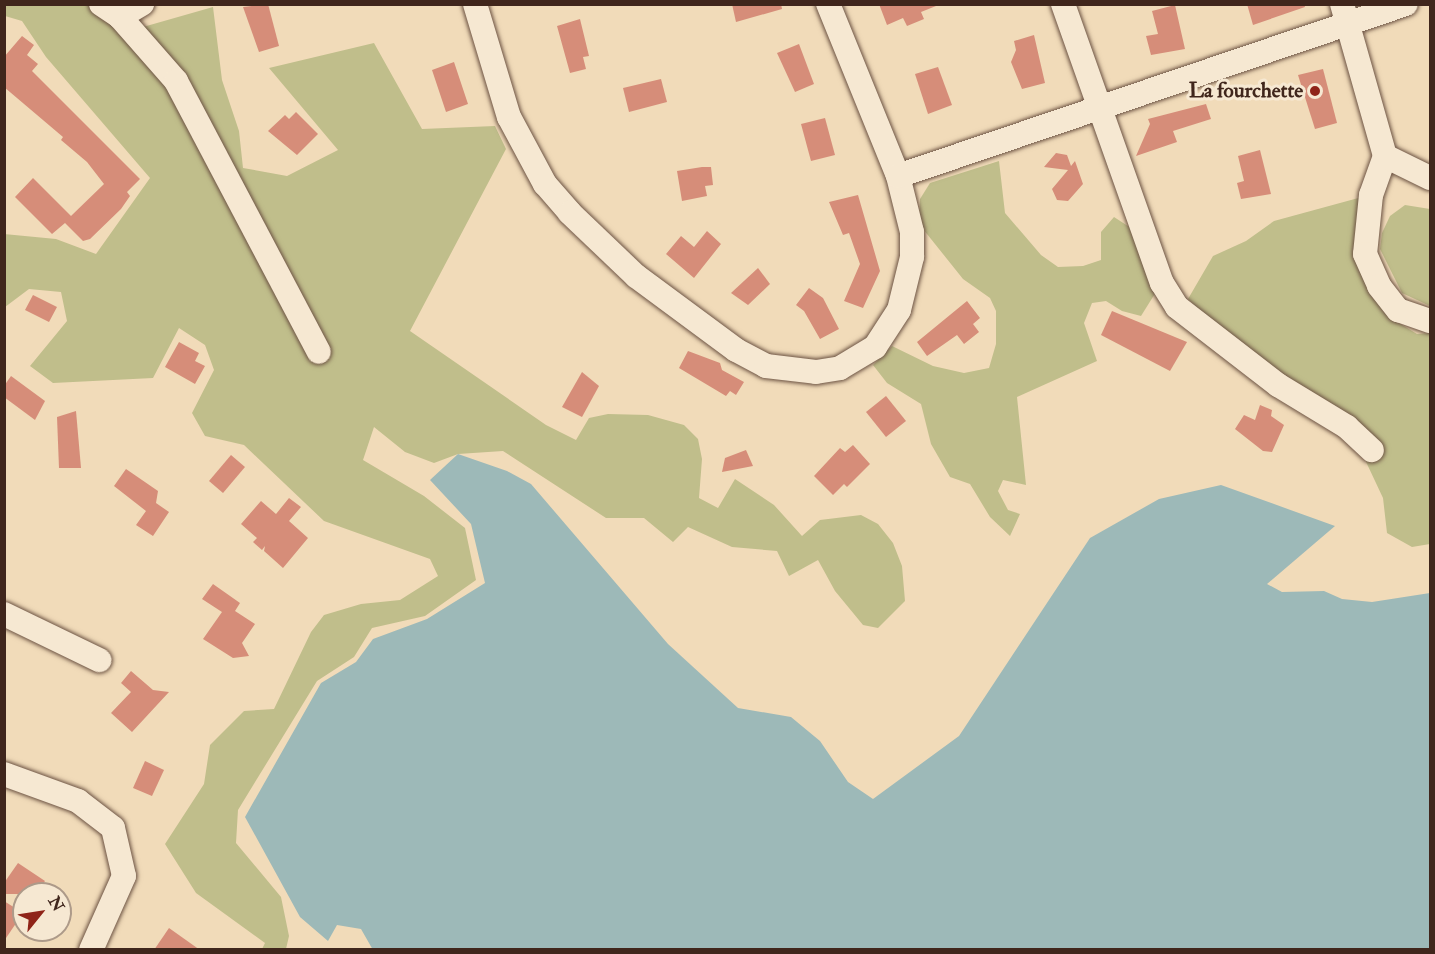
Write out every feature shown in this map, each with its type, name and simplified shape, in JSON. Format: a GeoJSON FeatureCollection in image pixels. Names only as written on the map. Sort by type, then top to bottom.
{"type":"FeatureCollection","features":[{"type":"Feature","properties":{"kind":"street"},"geometry":{"type":"LineString","coordinates":[[110,11],[142,4]]}},
{"type":"Feature","properties":{"kind":"street"},"geometry":{"type":"LineString","coordinates":[[475,4],[508,117],[545,184],[599,241],[668,303],[736,350],[766,366],[792,372],[840,368],[875,347],[889,329],[899,310],[912,257],[912,232],[898,176],[828,4]]}},
{"type":"Feature","properties":{"kind":"street"},"geometry":{"type":"LineString","coordinates":[[1063,4],[1162,283],[1178,307],[1278,385],[1347,427],[1372,450]]}},
{"type":"Feature","properties":{"kind":"street"},"geometry":{"type":"LineString","coordinates":[[898,176],[1098,107],[1344,14],[1406,4]]}},
{"type":"Feature","properties":{"kind":"street"},"geometry":{"type":"LineString","coordinates":[[110,11],[176,81],[272,258],[319,352]]}},
{"type":"Feature","properties":{"kind":"street"},"geometry":{"type":"LineString","coordinates":[[1344,14],[1384,156],[1371,195],[1365,254],[1379,286],[1398,310],[1431,321]]}},
{"type":"Feature","properties":{"kind":"street"},"geometry":{"type":"LineString","coordinates":[[1384,156],[1431,178]]}},
{"type":"Feature","properties":{"kind":"street"},"geometry":{"type":"LineString","coordinates":[[4,614],[99,660]]}},
{"type":"Feature","properties":{"kind":"street"},"geometry":{"type":"LineString","coordinates":[[4,774],[78,801],[113,828],[124,876],[91,950]]}},
{"type":"Feature","properties":{"kind":"shaded area"},"geometry":{"type":"Polygon","coordinates":[[[5,5],[88,5],[143,27],[213,7],[222,80],[239,131],[243,168],[287,176],[338,150],[269,68],[374,43],[422,129],[495,126],[506,149],[410,331],[546,425],[576,440],[589,418],[608,414],[648,415],[684,425],[698,439],[702,459],[699,498],[718,508],[735,479],[774,505],[802,536],[820,520],[861,515],[878,524],[893,543],[902,566],[905,601],[878,628],[863,625],[835,591],[818,560],[789,576],[777,551],[732,547],[688,527],[673,542],[644,518],[606,518],[503,451],[458,454],[434,463],[405,452],[374,427],[363,460],[424,496],[465,528],[476,580],[425,616],[372,628],[354,657],[317,681],[238,810],[236,843],[281,897],[289,936],[286,949],[262,949],[265,943],[196,893],[165,844],[204,784],[210,745],[244,711],[274,709],[311,632],[324,615],[361,604],[400,600],[438,576],[430,559],[324,521],[244,445],[205,436],[192,413],[214,370],[205,345],[179,328],[153,378],[53,383],[30,366],[67,321],[61,292],[29,289],[5,307],[4,234],[56,239],[96,254],[150,178],[46,57],[22,21],[5,16],[5,5]]]}},
{"type":"Feature","properties":{"kind":"shaded area"},"geometry":{"type":"Polygon","coordinates":[[[999,161],[1005,213],[1041,255],[1058,267],[1083,266],[1101,260],[1101,232],[1114,217],[1134,230],[1156,292],[1141,316],[1122,311],[1106,301],[1092,303],[1084,323],[1097,361],[1017,397],[1026,485],[1003,480],[998,491],[1008,510],[1020,514],[1010,536],[990,517],[970,484],[950,477],[931,444],[921,404],[887,383],[873,365],[892,346],[933,366],[964,373],[989,368],[996,344],[996,311],[990,298],[963,279],[919,224],[920,199],[930,183],[999,161]]]}},
{"type":"Feature","properties":{"kind":"shaded area"},"geometry":{"type":"Polygon","coordinates":[[[1362,197],[1394,320],[1417,334],[1430,333],[1430,544],[1412,547],[1387,533],[1383,498],[1344,415],[1240,350],[1188,299],[1213,256],[1246,241],[1274,221],[1362,197]]]}},
{"type":"Feature","properties":{"kind":"shaded area"},"geometry":{"type":"Polygon","coordinates":[[[1405,205],[1430,209],[1430,306],[1402,293],[1380,249],[1382,233],[1390,216],[1405,205]]]}},
{"type":"Feature","properties":{"kind":"water"},"geometry":{"type":"Polygon","coordinates":[[[458,454],[507,471],[531,484],[668,644],[738,708],[791,717],[820,741],[848,782],[873,799],[959,736],[1090,538],[1159,499],[1221,485],[1335,526],[1267,584],[1282,592],[1324,591],[1342,599],[1372,602],[1430,593],[1430,949],[373,950],[361,929],[337,925],[328,941],[300,917],[245,817],[321,683],[356,662],[373,639],[427,619],[485,583],[471,524],[430,480],[458,454]]]}},
{"type":"Feature","properties":{"kind":"building"},"geometry":{"type":"Polygon","coordinates":[[[268,4],[279,46],[259,52],[243,7],[268,4]]]}},
{"type":"Feature","properties":{"kind":"building"},"geometry":{"type":"Polygon","coordinates":[[[732,4],[781,4],[782,9],[736,22],[732,4]]]}},
{"type":"Feature","properties":{"kind":"building"},"geometry":{"type":"Polygon","coordinates":[[[879,4],[936,4],[936,6],[921,12],[924,19],[907,26],[903,18],[887,25],[879,4]]]}},
{"type":"Feature","properties":{"kind":"building"},"geometry":{"type":"Polygon","coordinates":[[[1247,4],[1304,4],[1305,7],[1253,25],[1247,4]]]}},
{"type":"Feature","properties":{"kind":"building"},"geometry":{"type":"Polygon","coordinates":[[[1175,5],[1185,49],[1151,55],[1146,36],[1158,34],[1152,11],[1175,5]]]}},
{"type":"Feature","properties":{"kind":"building"},"geometry":{"type":"Polygon","coordinates":[[[580,19],[589,56],[583,57],[586,69],[570,73],[557,26],[580,19]]]}},
{"type":"Feature","properties":{"kind":"building"},"geometry":{"type":"Polygon","coordinates":[[[1034,35],[1045,83],[1022,89],[1011,62],[1016,50],[1014,41],[1034,35]]]}},
{"type":"Feature","properties":{"kind":"building"},"geometry":{"type":"Polygon","coordinates":[[[22,36],[34,45],[27,55],[38,64],[32,71],[140,179],[127,192],[130,196],[121,209],[90,239],[83,241],[65,223],[52,234],[15,197],[33,178],[71,216],[104,184],[87,162],[61,140],[63,137],[4,87],[4,57],[22,36]]]}},
{"type":"Feature","properties":{"kind":"building"},"geometry":{"type":"Polygon","coordinates":[[[799,44],[814,84],[795,92],[777,53],[799,44]]]}},
{"type":"Feature","properties":{"kind":"building"},"geometry":{"type":"Polygon","coordinates":[[[454,62],[468,104],[446,112],[432,70],[454,62]]]}},
{"type":"Feature","properties":{"kind":"building"},"geometry":{"type":"Polygon","coordinates":[[[938,67],[952,105],[928,114],[915,74],[938,67]]]}},
{"type":"Feature","properties":{"kind":"building","name":"La fourchette"},"geometry":{"type":"Polygon","coordinates":[[[1323,69],[1337,123],[1315,129],[1298,75],[1323,69]]]}},
{"type":"Feature","properties":{"kind":"building"},"geometry":{"type":"Polygon","coordinates":[[[661,79],[667,102],[629,112],[623,88],[661,79]]]}},
{"type":"Feature","properties":{"kind":"building"},"geometry":{"type":"Polygon","coordinates":[[[1206,104],[1211,119],[1173,131],[1177,142],[1136,156],[1150,124],[1148,119],[1206,104]]]}},
{"type":"Feature","properties":{"kind":"building"},"geometry":{"type":"Polygon","coordinates":[[[296,112],[318,134],[297,155],[268,131],[285,115],[289,119],[296,112]]]}},
{"type":"Feature","properties":{"kind":"building"},"geometry":{"type":"Polygon","coordinates":[[[825,118],[835,155],[811,161],[801,124],[825,118]]]}},
{"type":"Feature","properties":{"kind":"building"},"geometry":{"type":"Polygon","coordinates":[[[1260,150],[1271,194],[1241,199],[1237,183],[1244,181],[1238,156],[1260,150]]]}},
{"type":"Feature","properties":{"kind":"building"},"geometry":{"type":"Polygon","coordinates":[[[1056,153],[1067,155],[1071,166],[1075,161],[1083,184],[1068,201],[1057,200],[1052,189],[1068,170],[1044,167],[1056,153]]]}},
{"type":"Feature","properties":{"kind":"building"},"geometry":{"type":"Polygon","coordinates":[[[711,167],[713,185],[705,186],[707,196],[682,201],[677,171],[711,167]]]}},
{"type":"Feature","properties":{"kind":"building"},"geometry":{"type":"Polygon","coordinates":[[[858,195],[880,271],[863,308],[844,301],[860,264],[849,233],[843,235],[829,202],[858,195]]]}},
{"type":"Feature","properties":{"kind":"building"},"geometry":{"type":"Polygon","coordinates":[[[707,231],[721,244],[694,278],[666,254],[681,236],[694,247],[707,231]]]}},
{"type":"Feature","properties":{"kind":"building"},"geometry":{"type":"Polygon","coordinates":[[[758,268],[770,284],[748,305],[731,293],[758,268]]]}},
{"type":"Feature","properties":{"kind":"building"},"geometry":{"type":"Polygon","coordinates":[[[809,288],[823,298],[839,329],[820,339],[804,311],[796,305],[809,288]]]}},
{"type":"Feature","properties":{"kind":"building"},"geometry":{"type":"Polygon","coordinates":[[[33,295],[57,307],[49,322],[25,310],[33,295]]]}},
{"type":"Feature","properties":{"kind":"building"},"geometry":{"type":"Polygon","coordinates":[[[967,301],[980,318],[973,324],[979,332],[964,344],[957,335],[927,356],[917,342],[967,301]]]}},
{"type":"Feature","properties":{"kind":"building"},"geometry":{"type":"Polygon","coordinates":[[[1112,311],[1187,342],[1170,371],[1101,335],[1112,311]]]}},
{"type":"Feature","properties":{"kind":"building"},"geometry":{"type":"Polygon","coordinates":[[[179,342],[199,353],[195,361],[205,366],[195,384],[165,367],[179,342]]]}},
{"type":"Feature","properties":{"kind":"building"},"geometry":{"type":"Polygon","coordinates":[[[688,351],[720,363],[722,370],[744,382],[736,395],[730,391],[726,396],[679,368],[688,351]]]}},
{"type":"Feature","properties":{"kind":"building"},"geometry":{"type":"Polygon","coordinates":[[[582,372],[599,386],[582,417],[562,407],[582,372]]]}},
{"type":"Feature","properties":{"kind":"building"},"geometry":{"type":"Polygon","coordinates":[[[11,376],[45,401],[35,420],[4,397],[4,386],[11,376]]]}},
{"type":"Feature","properties":{"kind":"building"},"geometry":{"type":"Polygon","coordinates":[[[886,396],[906,421],[886,437],[866,412],[886,396]]]}},
{"type":"Feature","properties":{"kind":"building"},"geometry":{"type":"Polygon","coordinates":[[[1260,405],[1272,410],[1271,416],[1284,425],[1272,452],[1263,451],[1235,429],[1244,415],[1255,420],[1260,405]]]}},
{"type":"Feature","properties":{"kind":"building"},"geometry":{"type":"Polygon","coordinates":[[[76,411],[81,468],[59,468],[57,417],[76,411]]]}},
{"type":"Feature","properties":{"kind":"building"},"geometry":{"type":"Polygon","coordinates":[[[853,445],[870,464],[847,487],[844,484],[833,495],[814,476],[840,448],[845,452],[853,445]]]}},
{"type":"Feature","properties":{"kind":"building"},"geometry":{"type":"Polygon","coordinates":[[[746,450],[753,466],[722,472],[725,458],[746,450]]]}},
{"type":"Feature","properties":{"kind":"building"},"geometry":{"type":"Polygon","coordinates":[[[231,455],[245,467],[223,493],[209,481],[231,455]]]}},
{"type":"Feature","properties":{"kind":"building"},"geometry":{"type":"Polygon","coordinates":[[[126,469],[158,491],[156,503],[169,512],[153,536],[136,525],[146,511],[114,486],[126,469]]]}},
{"type":"Feature","properties":{"kind":"building"},"geometry":{"type":"Polygon","coordinates":[[[289,498],[301,507],[289,521],[308,538],[283,568],[264,551],[265,546],[262,550],[253,542],[257,538],[241,524],[261,501],[276,514],[289,498]]]}},
{"type":"Feature","properties":{"kind":"building"},"geometry":{"type":"Polygon","coordinates":[[[213,584],[240,603],[235,611],[255,624],[242,643],[249,656],[233,658],[203,639],[222,612],[202,599],[213,584]]]}},
{"type":"Feature","properties":{"kind":"building"},"geometry":{"type":"Polygon","coordinates":[[[131,671],[153,690],[169,692],[132,732],[111,713],[131,692],[121,683],[131,671]]]}},
{"type":"Feature","properties":{"kind":"building"},"geometry":{"type":"Polygon","coordinates":[[[145,761],[164,770],[152,796],[133,788],[145,761]]]}},
{"type":"Feature","properties":{"kind":"building"},"geometry":{"type":"Polygon","coordinates":[[[18,863],[45,881],[12,882],[12,894],[4,894],[4,883],[18,863]]]}},
{"type":"Feature","properties":{"kind":"building"},"geometry":{"type":"Polygon","coordinates":[[[4,901],[12,906],[12,929],[4,941],[4,901]]]}},
{"type":"Feature","properties":{"kind":"building"},"geometry":{"type":"Polygon","coordinates":[[[169,928],[200,950],[154,950],[169,928]]]}},
{"type":"Feature","properties":{"kind":"place","name":"La fourchette"},"geometry":{"type":"Point","coordinates":[1315,91]}}]}
